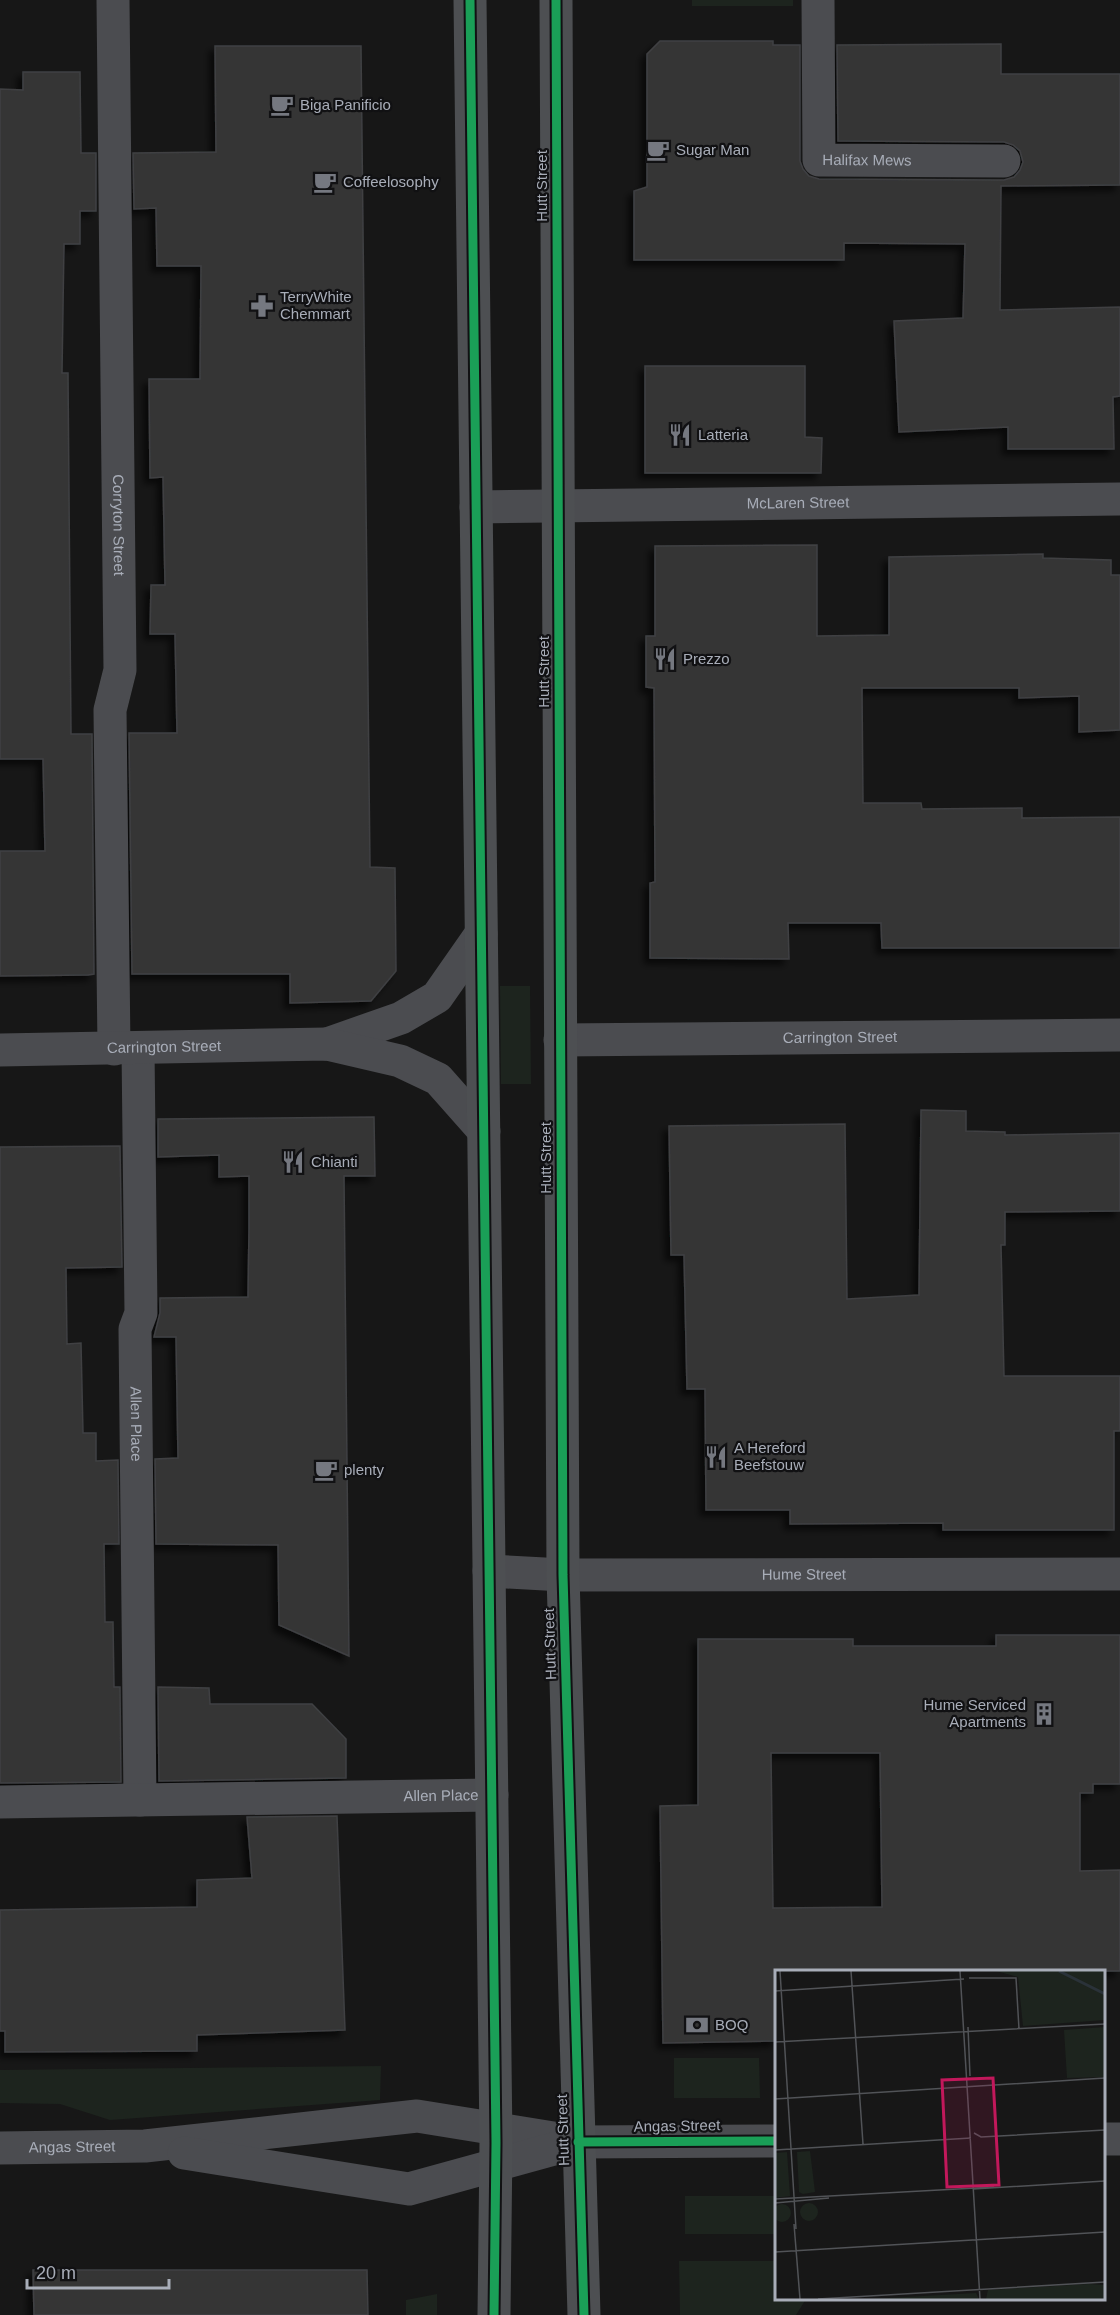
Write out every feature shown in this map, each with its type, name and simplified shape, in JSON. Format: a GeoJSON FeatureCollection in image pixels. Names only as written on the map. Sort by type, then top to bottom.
{"type":"FeatureCollection","features":[{"type":"Feature","properties":{"kind":"main road"},"geometry":{"type":"LineString","coordinates":[[470,0],[496,2129],[494,2315]]}},
{"type":"Feature","properties":{"kind":"main road","name":"Hutt Street"},"geometry":{"type":"LineString","coordinates":[[556,0],[563,1575],[584,2315]]}},
{"type":"Feature","properties":{"kind":"street","name":"Corryton Street"},"geometry":{"type":"LineString","coordinates":[[112,0],[120,670],[110,710],[126,1049]]}},
{"type":"Feature","properties":{"kind":"street","name":"Halifax Mews"},"geometry":{"type":"LineString","coordinates":[[818,0],[819,160],[1004,161]]}},
{"type":"Feature","properties":{"kind":"street","name":"McLaren Street"},"geometry":{"type":"LineString","coordinates":[[476,507],[1120,498]]}},
{"type":"Feature","properties":{"kind":"street","name":"Carrington Street"},"geometry":{"type":"LineString","coordinates":[[327,1044],[401,1018],[437,997],[481,934]]}},
{"type":"Feature","properties":{"kind":"street","name":"Carrington Street"},"geometry":{"type":"LineString","coordinates":[[561,1040],[1120,1035]]}},
{"type":"Feature","properties":{"kind":"street","name":"Carrington Street"},"geometry":{"type":"LineString","coordinates":[[0,1050],[327,1044],[400,1061],[438,1079],[484,1131]]}},
{"type":"Feature","properties":{"kind":"street","name":"Allen Place"},"geometry":{"type":"LineString","coordinates":[[126,1049],[141,1313],[135,1329],[140,1800]]}},
{"type":"Feature","properties":{"kind":"street","name":"Hume Street"},"geometry":{"type":"LineString","coordinates":[[489,1572],[563,1575],[1120,1574]]}},
{"type":"Feature","properties":{"kind":"street","name":"Allen Place"},"geometry":{"type":"LineString","coordinates":[[0,1802],[492,1795]]}},
{"type":"Feature","properties":{"kind":"street","name":"Angas Street"},"geometry":{"type":"LineString","coordinates":[[0,2148],[145,2146],[417,2116],[578,2142],[775,2141]]}},
{"type":"Feature","properties":{"kind":"street","name":"Angas Street"},"geometry":{"type":"LineString","coordinates":[[145,2146],[409,2189],[578,2142]]}},
{"type":"Feature","properties":{"kind":"shaded area"},"geometry":{"type":"Polygon","coordinates":[[[692,0],[793,0],[793,6],[692,6],[692,0]]]}},
{"type":"Feature","properties":{"kind":"shaded area"},"geometry":{"type":"Polygon","coordinates":[[[500,986],[530,986],[531,1084],[501,1084],[500,986]]]}},
{"type":"Feature","properties":{"kind":"shaded area"},"geometry":{"type":"Polygon","coordinates":[[[674,2058],[759,2058],[760,2098],[674,2098],[674,2058]]]}},
{"type":"Feature","properties":{"kind":"shaded area"},"geometry":{"type":"Polygon","coordinates":[[[381,2066],[380,2100],[110,2120],[60,2104],[0,2103],[0,2070],[381,2066]]]}},
{"type":"Feature","properties":{"kind":"shaded area"},"geometry":{"type":"Polygon","coordinates":[[[685,2196],[775,2196],[775,2234],[685,2234],[685,2196]]]}},
{"type":"Feature","properties":{"kind":"shaded area"},"geometry":{"type":"Polygon","coordinates":[[[679,2261],[775,2261],[775,2300],[805,2300],[796,2315],[680,2315],[679,2261]]]}},
{"type":"Feature","properties":{"kind":"shaded area"},"geometry":{"type":"Polygon","coordinates":[[[437,2294],[437,2315],[406,2315],[406,2300],[437,2294]]]}},
{"type":"Feature","properties":{"kind":"building"},"geometry":{"type":"Polygon","coordinates":[[[660,41],[773,41],[773,45],[800,45],[800,161],[809,176],[819,179],[1004,180],[1014,177],[1023,162],[1020,151],[1004,142],[838,141],[837,45],[1001,44],[1001,74],[1120,74],[1120,185],[1001,186],[1000,310],[1120,307],[1120,396],[1113,397],[1114,449],[1008,449],[1008,427],[899,432],[894,321],[963,318],[965,244],[844,243],[844,260],[634,260],[634,191],[647,187],[647,54],[660,41]]]}},
{"type":"Feature","properties":{"kind":"building"},"geometry":{"type":"Polygon","coordinates":[[[215,46],[361,46],[370,867],[395,868],[396,971],[371,1001],[290,1003],[290,974],[132,974],[129,733],[177,733],[175,634],[150,634],[151,585],[165,585],[163,477],[150,478],[149,379],[200,379],[201,266],[157,266],[156,208],[134,209],[133,153],[216,152],[215,46]]]}},
{"type":"Feature","properties":{"kind":"building"},"geometry":{"type":"Polygon","coordinates":[[[23,72],[80,72],[81,153],[96,153],[96,211],[80,211],[80,244],[64,244],[62,373],[68,373],[71,734],[92,734],[94,974],[88,975],[0,976],[0,851],[45,851],[43,759],[0,759],[0,89],[23,90],[23,72]]]}},
{"type":"Feature","properties":{"kind":"building"},"geometry":{"type":"Polygon","coordinates":[[[645,366],[805,366],[805,437],[822,438],[821,473],[645,473],[645,366]]]}},
{"type":"Feature","properties":{"kind":"building"},"geometry":{"type":"Polygon","coordinates":[[[817,545],[817,636],[889,635],[889,557],[1043,554],[1043,558],[1111,560],[1111,575],[1120,575],[1120,730],[1079,732],[1079,696],[1019,698],[1019,688],[862,688],[863,803],[921,803],[922,809],[1022,808],[1022,818],[1120,817],[1120,948],[882,948],[881,923],[788,923],[789,959],[650,958],[650,883],[655,882],[654,688],[646,687],[646,636],[655,636],[655,546],[817,545]]]}},
{"type":"Feature","properties":{"kind":"building"},"geometry":{"type":"Polygon","coordinates":[[[921,1110],[966,1111],[966,1131],[1005,1132],[1005,1135],[1120,1133],[1120,1211],[1005,1212],[1005,1245],[1001,1245],[1004,1376],[1120,1376],[1120,1431],[1114,1431],[1114,1530],[943,1530],[943,1523],[790,1524],[790,1510],[706,1510],[705,1389],[687,1389],[684,1255],[671,1255],[669,1126],[845,1124],[847,1299],[919,1295],[921,1110]]]}},
{"type":"Feature","properties":{"kind":"building"},"geometry":{"type":"Polygon","coordinates":[[[374,1117],[375,1176],[344,1176],[349,1656],[279,1625],[278,1545],[156,1544],[155,1459],[178,1458],[176,1337],[154,1337],[160,1313],[160,1298],[248,1297],[249,1229],[249,1176],[219,1177],[219,1155],[158,1157],[158,1119],[374,1117]]]}},
{"type":"Feature","properties":{"kind":"building"},"geometry":{"type":"Polygon","coordinates":[[[120,1146],[122,1267],[66,1268],[67,1344],[81,1343],[83,1433],[96,1433],[96,1461],[118,1460],[119,1544],[104,1544],[105,1622],[113,1622],[114,1687],[120,1687],[121,1782],[0,1783],[0,1147],[120,1146]]]}},
{"type":"Feature","properties":{"kind":"building"},"geometry":{"type":"Polygon","coordinates":[[[996,1635],[1120,1635],[1120,1784],[1093,1784],[1093,1793],[1080,1793],[1080,1871],[1120,1870],[1120,1971],[775,1970],[775,2041],[663,2043],[660,1806],[698,1805],[698,1639],[853,1639],[853,1646],[996,1646],[996,1635]],[[771,1753],[773,1908],[882,1907],[880,1753],[771,1753]]]}},
{"type":"Feature","properties":{"kind":"building"},"geometry":{"type":"Polygon","coordinates":[[[158,1687],[209,1688],[210,1704],[312,1704],[346,1739],[346,1778],[159,1781],[158,1687]]]}},
{"type":"Feature","properties":{"kind":"building"},"geometry":{"type":"Polygon","coordinates":[[[337,1816],[345,2030],[197,2035],[197,2051],[5,2052],[5,2031],[0,2031],[0,1910],[197,1907],[197,1880],[252,1878],[247,1817],[337,1816]]]}},
{"type":"Feature","properties":{"kind":"building"},"geometry":{"type":"Polygon","coordinates":[[[33,2270],[367,2270],[368,2315],[34,2315],[33,2270]]]}},
{"type":"Feature","properties":{"kind":"cycle path"},"geometry":{"type":"LineString","coordinates":[[470,0],[496,2143],[494,2315]]}},
{"type":"Feature","properties":{"kind":"cycle path"},"geometry":{"type":"LineString","coordinates":[[556,0],[563,1575],[584,2315]]}},
{"type":"Feature","properties":{"kind":"cycle path"},"geometry":{"type":"LineString","coordinates":[[578,2142],[775,2141]]}},
{"type":"Feature","properties":{"kind":"place","name":"Biga Panificio"},"geometry":{"type":"Point","coordinates":[282,105]}},
{"type":"Feature","properties":{"kind":"place","name":"Sugar Man"},"geometry":{"type":"Point","coordinates":[658,150]}},
{"type":"Feature","properties":{"kind":"place","name":"Coffeelosophy"},"geometry":{"type":"Point","coordinates":[325,182]}},
{"type":"Feature","properties":{"kind":"place","name":"TerryWhite Chemmart"},"geometry":{"type":"Point","coordinates":[262,306]}},
{"type":"Feature","properties":{"kind":"place","name":"Latteria"},"geometry":{"type":"Point","coordinates":[680,435]}},
{"type":"Feature","properties":{"kind":"place","name":"Prezzo"},"geometry":{"type":"Point","coordinates":[665,659]}},
{"type":"Feature","properties":{"kind":"place","name":"Chianti"},"geometry":{"type":"Point","coordinates":[293,1162]}},
{"type":"Feature","properties":{"kind":"place","name":"A Hereford Beefstouw"},"geometry":{"type":"Point","coordinates":[716,1457]}},
{"type":"Feature","properties":{"kind":"place","name":"plenty"},"geometry":{"type":"Point","coordinates":[326,1470]}},
{"type":"Feature","properties":{"kind":"place","name":"Hume Serviced Apartments"},"geometry":{"type":"Point","coordinates":[1044,1714]}},
{"type":"Feature","properties":{"kind":"place","name":"BOQ"},"geometry":{"type":"Point","coordinates":[697,2025]}}]}
